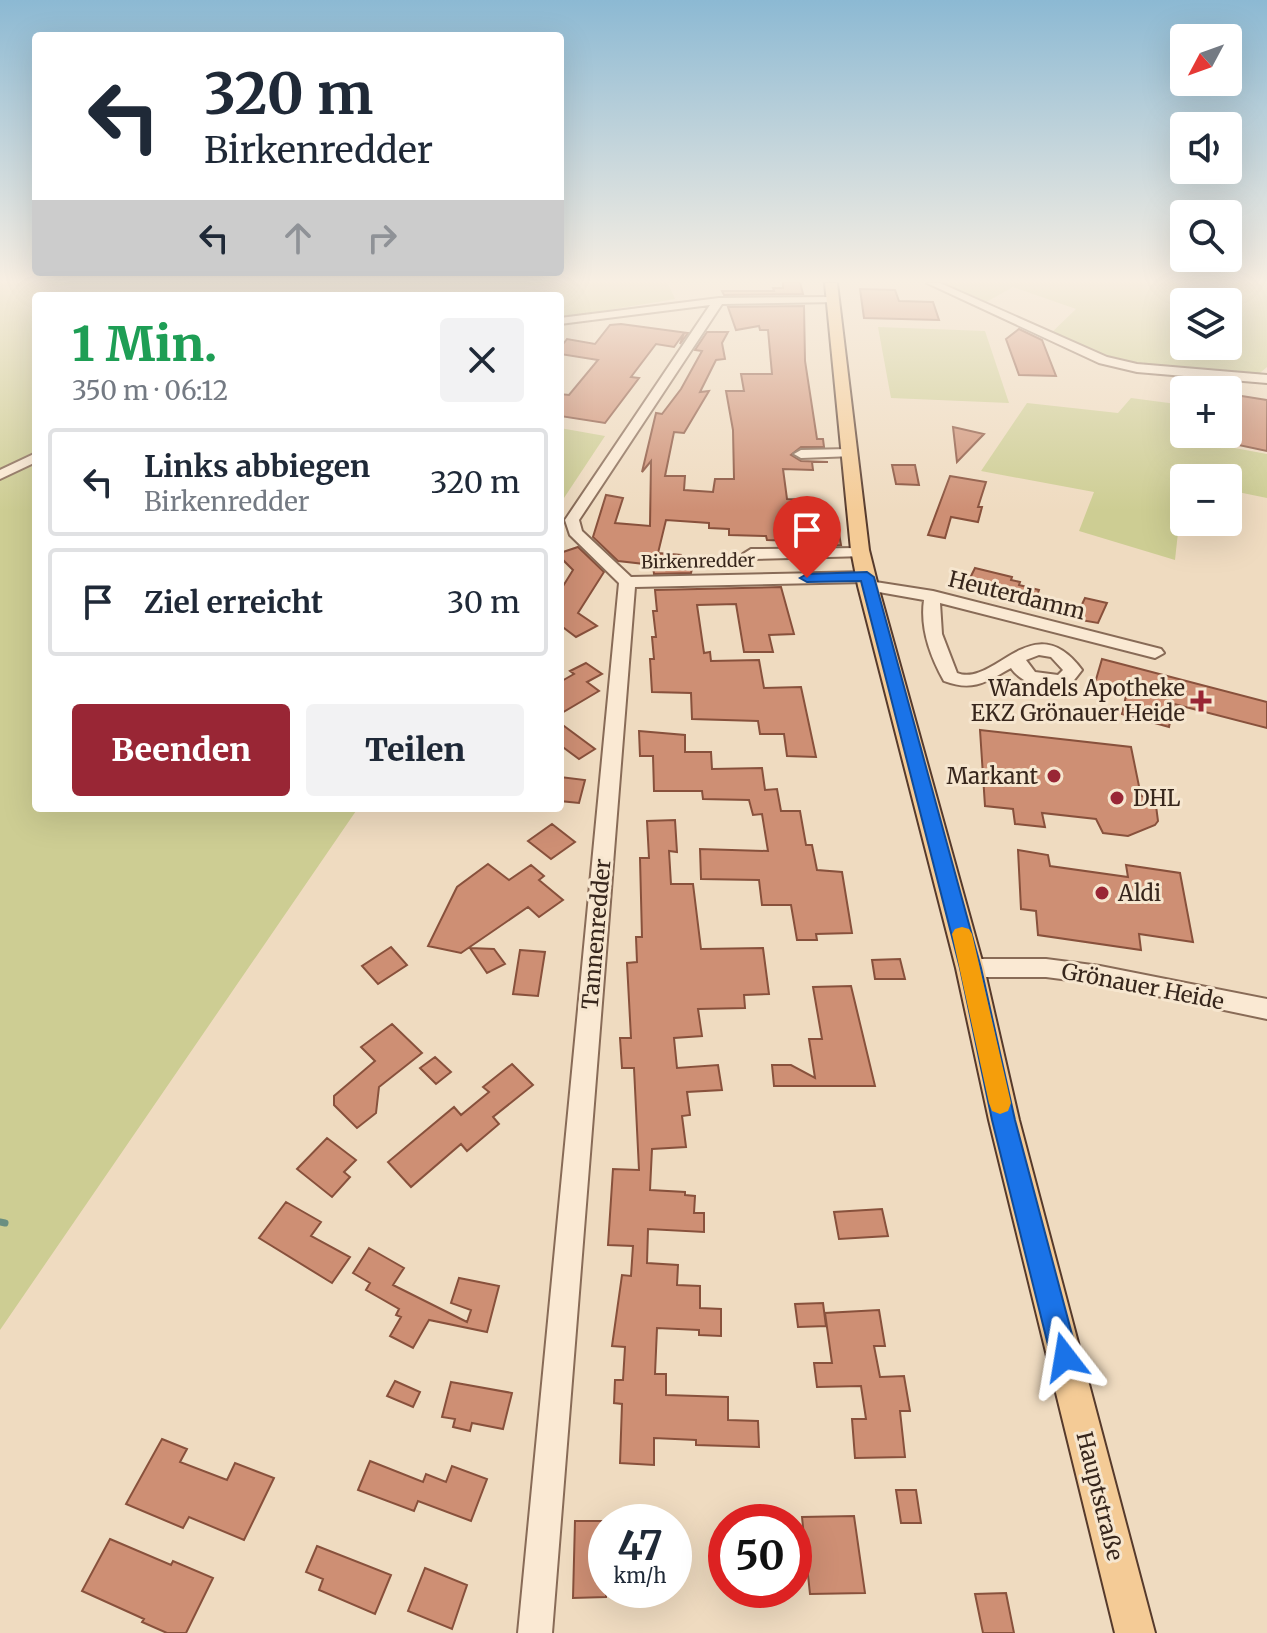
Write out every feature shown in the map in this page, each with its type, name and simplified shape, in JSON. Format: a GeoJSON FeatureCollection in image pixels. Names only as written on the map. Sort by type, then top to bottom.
{"type":"FeatureCollection","features":[{"type":"Feature","properties":{"kind":"main road","name":"Hauptstraße"},"geometry":{"type":"LineString","coordinates":[[839,359],[861,553],[970,968],[1004,1120],[1135,1633]]}},
{"type":"Feature","properties":{"kind":"street"},"geometry":{"type":"LineString","coordinates":[[627,582],[575,532],[572,520],[680,359]]}},
{"type":"Feature","properties":{"kind":"street"},"geometry":{"type":"LineString","coordinates":[[1101,359],[1137,368],[1267,379]]}},
{"type":"Feature","properties":{"kind":"street"},"geometry":{"type":"LineString","coordinates":[[801,454],[849,453]]}},
{"type":"Feature","properties":{"kind":"street"},"geometry":{"type":"LineString","coordinates":[[0,475],[32,459]]}},
{"type":"Feature","properties":{"kind":"street"},"geometry":{"type":"LineString","coordinates":[[751,554],[861,553]]}},
{"type":"Feature","properties":{"kind":"street","name":"Birkenredder"},"geometry":{"type":"LineString","coordinates":[[627,582],[868,581]]}},
{"type":"Feature","properties":{"kind":"street","name":"Heuterdamm"},"geometry":{"type":"LineString","coordinates":[[868,581],[1155,653]]}},
{"type":"Feature","properties":{"kind":"street","name":"Tannenredder"},"geometry":{"type":"LineString","coordinates":[[535,1633],[627,582]]}},
{"type":"Feature","properties":{"kind":"street"},"geometry":{"type":"LineString","coordinates":[[933,596],[929,616],[944,672],[950,679],[962,684],[975,682],[1017,658]]}},
{"type":"Feature","properties":{"kind":"street","name":"Grönauer Heide"},"geometry":{"type":"LineString","coordinates":[[970,968],[1046,968],[1100,975],[1267,1009]]}},
{"type":"Feature","properties":{"kind":"green space"},"geometry":{"type":"Polygon","coordinates":[[[0,359],[32,359],[32,812],[355,812],[0,1330],[0,359]]]}},
{"type":"Feature","properties":{"kind":"green space"},"geometry":{"type":"Polygon","coordinates":[[[884,359],[994,359],[1009,403],[891,398],[884,359]]]}},
{"type":"Feature","properties":{"kind":"green space"},"geometry":{"type":"Polygon","coordinates":[[[1105,359],[1267,359],[1267,367],[1254,378],[1120,365],[1105,359]]]}},
{"type":"Feature","properties":{"kind":"green space"},"geometry":{"type":"Polygon","coordinates":[[[1131,398],[1170,403],[1170,448],[1234,448],[1267,454],[1267,498],[1242,493],[1242,464],[1170,464],[1170,536],[1178,536],[1175,560],[1079,531],[1094,492],[981,471],[1027,403],[1118,413],[1131,398]]]}},
{"type":"Feature","properties":{"kind":"green space"},"geometry":{"type":"Polygon","coordinates":[[[564,429],[605,436],[564,498],[564,429]]]}},
{"type":"Feature","properties":{"kind":"building"},"geometry":{"type":"Polygon","coordinates":[[[593,359],[644,359],[631,377],[639,378],[605,423],[564,417],[564,394],[569,395],[598,360],[593,359]]]}},
{"type":"Feature","properties":{"kind":"building"},"geometry":{"type":"Polygon","coordinates":[[[697,359],[723,359],[716,360],[700,392],[709,391],[684,433],[674,432],[665,476],[685,476],[684,490],[713,492],[715,479],[734,479],[733,430],[726,391],[744,391],[741,374],[772,374],[771,359],[805,359],[817,439],[823,439],[824,447],[801,447],[791,455],[801,461],[828,462],[812,462],[813,470],[783,469],[787,499],[815,500],[818,522],[837,522],[841,545],[794,546],[793,541],[767,540],[766,536],[729,535],[729,529],[709,528],[709,523],[666,520],[658,553],[681,555],[680,560],[694,561],[691,573],[654,574],[653,565],[618,561],[593,537],[606,495],[623,498],[615,523],[650,526],[651,461],[642,472],[656,413],[662,414],[697,359]]]}},
{"type":"Feature","properties":{"kind":"building"},"geometry":{"type":"Polygon","coordinates":[[[1013,359],[1049,359],[1056,376],[1019,375],[1013,359]]]}},
{"type":"Feature","properties":{"kind":"building"},"geometry":{"type":"Polygon","coordinates":[[[1242,396],[1267,400],[1267,451],[1242,446],[1242,396]]]}},
{"type":"Feature","properties":{"kind":"building"},"geometry":{"type":"Polygon","coordinates":[[[953,427],[984,434],[957,462],[953,427]]]}},
{"type":"Feature","properties":{"kind":"building"},"geometry":{"type":"Polygon","coordinates":[[[892,465],[915,465],[919,485],[896,484],[892,465]]]}},
{"type":"Feature","properties":{"kind":"building"},"geometry":{"type":"Polygon","coordinates":[[[950,476],[986,482],[978,507],[982,507],[978,522],[951,517],[945,538],[928,535],[950,476]]]}},
{"type":"Feature","properties":{"kind":"building"},"geometry":{"type":"Polygon","coordinates":[[[578,547],[604,572],[578,613],[597,626],[576,637],[564,628],[564,585],[573,570],[564,561],[564,552],[578,547]]]}},
{"type":"Feature","properties":{"kind":"building"},"geometry":{"type":"Polygon","coordinates":[[[975,568],[1012,577],[1011,580],[1020,582],[1019,585],[1039,590],[1034,604],[966,586],[975,568]]]}},
{"type":"Feature","properties":{"kind":"building"},"geometry":{"type":"Polygon","coordinates":[[[781,587],[794,634],[769,635],[773,652],[744,652],[736,604],[697,605],[704,653],[710,652],[711,661],[759,660],[764,688],[801,687],[816,757],[787,756],[784,734],[760,734],[758,721],[692,719],[691,693],[652,692],[650,659],[654,659],[652,637],[656,637],[653,611],[657,611],[655,590],[781,587]]]}},
{"type":"Feature","properties":{"kind":"building"},"geometry":{"type":"Polygon","coordinates":[[[1085,598],[1107,603],[1098,623],[1075,619],[1085,598]]]}},
{"type":"Feature","properties":{"kind":"building"},"geometry":{"type":"Polygon","coordinates":[[[1102,659],[1267,702],[1267,728],[1174,704],[1169,727],[1122,714],[1127,691],[1095,683],[1102,659]]]}},
{"type":"Feature","properties":{"kind":"building"},"geometry":{"type":"Polygon","coordinates":[[[586,663],[602,674],[587,682],[599,691],[564,712],[564,680],[574,674],[570,671],[586,663]]]}},
{"type":"Feature","properties":{"kind":"building"},"geometry":{"type":"Polygon","coordinates":[[[564,726],[595,749],[579,759],[564,748],[564,726]]]}},
{"type":"Feature","properties":{"kind":"building"},"geometry":{"type":"Polygon","coordinates":[[[980,730],[1131,747],[1141,796],[1155,798],[1158,821],[1128,836],[1103,833],[1096,819],[1042,813],[1045,827],[1015,824],[1013,809],[985,806],[980,730]]]}},
{"type":"Feature","properties":{"kind":"building"},"geometry":{"type":"Polygon","coordinates":[[[639,731],[685,735],[685,752],[711,752],[712,769],[762,768],[765,790],[777,789],[781,811],[800,811],[806,845],[812,845],[817,870],[842,872],[852,933],[816,934],[817,940],[797,940],[791,905],[762,905],[759,880],[701,879],[700,849],[768,851],[762,814],[753,815],[749,800],[703,799],[702,791],[654,791],[653,756],[640,756],[639,731]]]}},
{"type":"Feature","properties":{"kind":"building"},"geometry":{"type":"Polygon","coordinates":[[[564,777],[585,780],[579,803],[564,801],[564,777]]]}},
{"type":"Feature","properties":{"kind":"building"},"geometry":{"type":"Polygon","coordinates":[[[675,820],[677,852],[669,851],[671,884],[693,884],[701,949],[763,948],[769,994],[744,995],[745,1008],[698,1009],[702,1036],[674,1038],[677,1068],[718,1065],[722,1090],[687,1092],[690,1115],[682,1116],[686,1147],[652,1149],[650,1190],[685,1192],[685,1195],[695,1196],[694,1213],[704,1213],[704,1232],[648,1229],[647,1263],[678,1265],[677,1285],[700,1286],[700,1308],[721,1309],[721,1336],[699,1335],[699,1330],[657,1328],[655,1374],[666,1374],[666,1395],[728,1397],[728,1420],[758,1421],[759,1447],[696,1445],[696,1440],[654,1438],[654,1465],[620,1463],[622,1404],[614,1403],[615,1380],[623,1380],[625,1347],[612,1346],[622,1275],[631,1276],[633,1246],[608,1245],[613,1169],[639,1170],[634,1068],[622,1068],[620,1038],[631,1038],[627,963],[637,962],[636,937],[642,937],[640,858],[649,858],[647,821],[675,820]]]}},
{"type":"Feature","properties":{"kind":"building"},"geometry":{"type":"Polygon","coordinates":[[[552,824],[575,842],[551,859],[528,841],[552,824]]]}},
{"type":"Feature","properties":{"kind":"building","name":"Aldi"},"geometry":{"type":"Polygon","coordinates":[[[1018,850],[1048,855],[1050,866],[1128,877],[1126,865],[1180,873],[1193,942],[1139,934],[1141,950],[1038,935],[1036,911],[1021,909],[1018,850]]]}},
{"type":"Feature","properties":{"kind":"building"},"geometry":{"type":"Polygon","coordinates":[[[488,864],[509,880],[531,865],[544,876],[539,880],[563,900],[539,917],[528,907],[461,953],[428,946],[457,887],[488,864]]]}},
{"type":"Feature","properties":{"kind":"building"},"geometry":{"type":"Polygon","coordinates":[[[391,947],[407,965],[378,984],[362,966],[391,947]]]}},
{"type":"Feature","properties":{"kind":"building"},"geometry":{"type":"Polygon","coordinates":[[[470,948],[494,949],[505,964],[487,973],[470,948]]]}},
{"type":"Feature","properties":{"kind":"building"},"geometry":{"type":"Polygon","coordinates":[[[520,950],[545,952],[538,996],[513,994],[520,950]]]}},
{"type":"Feature","properties":{"kind":"building"},"geometry":{"type":"Polygon","coordinates":[[[900,959],[905,979],[875,979],[872,960],[900,959]]]}},
{"type":"Feature","properties":{"kind":"building"},"geometry":{"type":"Polygon","coordinates":[[[851,986],[875,1086],[774,1086],[772,1065],[791,1065],[815,1078],[809,1039],[822,1039],[813,987],[851,986]]]}},
{"type":"Feature","properties":{"kind":"building"},"geometry":{"type":"Polygon","coordinates":[[[392,1024],[422,1053],[379,1087],[376,1113],[357,1128],[334,1105],[334,1096],[375,1061],[361,1047],[392,1024]]]}},
{"type":"Feature","properties":{"kind":"building"},"geometry":{"type":"Polygon","coordinates":[[[435,1057],[451,1072],[436,1084],[420,1068],[435,1057]]]}},
{"type":"Feature","properties":{"kind":"building"},"geometry":{"type":"Polygon","coordinates":[[[512,1064],[533,1085],[493,1117],[499,1124],[467,1151],[461,1144],[411,1187],[388,1162],[454,1107],[461,1115],[489,1092],[483,1087],[512,1064]]]}},
{"type":"Feature","properties":{"kind":"building"},"geometry":{"type":"Polygon","coordinates":[[[327,1138],[356,1160],[344,1172],[350,1177],[332,1197],[297,1169],[327,1138]]]}},
{"type":"Feature","properties":{"kind":"building"},"geometry":{"type":"Polygon","coordinates":[[[286,1202],[321,1222],[311,1236],[350,1257],[332,1283],[259,1238],[286,1202]]]}},
{"type":"Feature","properties":{"kind":"building"},"geometry":{"type":"Polygon","coordinates":[[[882,1209],[888,1236],[839,1239],[834,1212],[882,1209]]]}},
{"type":"Feature","properties":{"kind":"building"},"geometry":{"type":"Polygon","coordinates":[[[369,1248],[404,1268],[393,1285],[467,1322],[471,1310],[451,1303],[459,1278],[499,1286],[487,1332],[429,1320],[413,1348],[390,1336],[401,1317],[396,1315],[399,1309],[366,1290],[370,1283],[353,1273],[369,1248]]]}},
{"type":"Feature","properties":{"kind":"building"},"geometry":{"type":"Polygon","coordinates":[[[823,1303],[826,1326],[798,1327],[795,1304],[823,1303]]]}},
{"type":"Feature","properties":{"kind":"building"},"geometry":{"type":"Polygon","coordinates":[[[879,1310],[885,1346],[874,1346],[880,1377],[904,1376],[910,1411],[900,1411],[905,1457],[855,1458],[852,1419],[866,1419],[861,1386],[817,1387],[814,1363],[832,1363],[825,1313],[879,1310]]]}},
{"type":"Feature","properties":{"kind":"building"},"geometry":{"type":"Polygon","coordinates":[[[395,1381],[420,1392],[413,1407],[387,1396],[395,1381]]]}},
{"type":"Feature","properties":{"kind":"building"},"geometry":{"type":"Polygon","coordinates":[[[451,1382],[512,1393],[503,1429],[472,1423],[470,1431],[453,1427],[455,1419],[442,1417],[451,1382]]]}},
{"type":"Feature","properties":{"kind":"building"},"geometry":{"type":"Polygon","coordinates":[[[162,1439],[187,1449],[180,1462],[227,1480],[235,1463],[274,1478],[244,1540],[189,1517],[183,1528],[126,1504],[162,1439]]]}},
{"type":"Feature","properties":{"kind":"building"},"geometry":{"type":"Polygon","coordinates":[[[370,1461],[423,1482],[426,1474],[446,1482],[452,1466],[487,1479],[471,1521],[418,1501],[414,1511],[358,1490],[370,1461]]]}},
{"type":"Feature","properties":{"kind":"building"},"geometry":{"type":"Polygon","coordinates":[[[896,1490],[916,1490],[921,1523],[901,1523],[896,1490]]]}},
{"type":"Feature","properties":{"kind":"building"},"geometry":{"type":"Polygon","coordinates":[[[854,1516],[865,1593],[812,1594],[812,1517],[854,1516]]]}},
{"type":"Feature","properties":{"kind":"building"},"geometry":{"type":"Polygon","coordinates":[[[575,1521],[588,1521],[588,1598],[573,1598],[575,1521]]]}},
{"type":"Feature","properties":{"kind":"building"},"geometry":{"type":"Polygon","coordinates":[[[110,1539],[171,1565],[173,1561],[213,1578],[186,1633],[167,1633],[82,1591],[110,1539]]]}},
{"type":"Feature","properties":{"kind":"building"},"geometry":{"type":"Polygon","coordinates":[[[317,1546],[391,1575],[375,1614],[319,1590],[323,1579],[306,1572],[317,1546]]]}},
{"type":"Feature","properties":{"kind":"building"},"geometry":{"type":"Polygon","coordinates":[[[425,1568],[467,1585],[452,1629],[408,1611],[425,1568]]]}},
{"type":"Feature","properties":{"kind":"building"},"geometry":{"type":"Polygon","coordinates":[[[1006,1593],[1014,1633],[983,1633],[975,1594],[1006,1593]]]}},
{"type":"Feature","properties":{"kind":"waterway"},"geometry":{"type":"LineString","coordinates":[[0,1222],[5,1223]]}},
{"type":"Feature","properties":{"kind":"slow traffic"},"geometry":{"type":"LineString","coordinates":[[962,934],[1000,1103]]}},
{"type":"Feature","properties":{"kind":"place","name":"Wandels Apotheke EKZ Grönauer Heide"},"geometry":{"type":"Point","coordinates":[1201,701]}},
{"type":"Feature","properties":{"kind":"place","name":"Markant"},"geometry":{"type":"Point","coordinates":[1054,776]}},
{"type":"Feature","properties":{"kind":"place","name":"DHL"},"geometry":{"type":"Point","coordinates":[1117,798]}},
{"type":"Feature","properties":{"kind":"place","name":"Aldi"},"geometry":{"type":"Point","coordinates":[1102,893]}},
{"type":"Feature","properties":{"kind":"route"},"geometry":{"type":"LineString","coordinates":[[807,578],[867,577],[970,968],[1004,1120],[1065,1357]]}}]}
